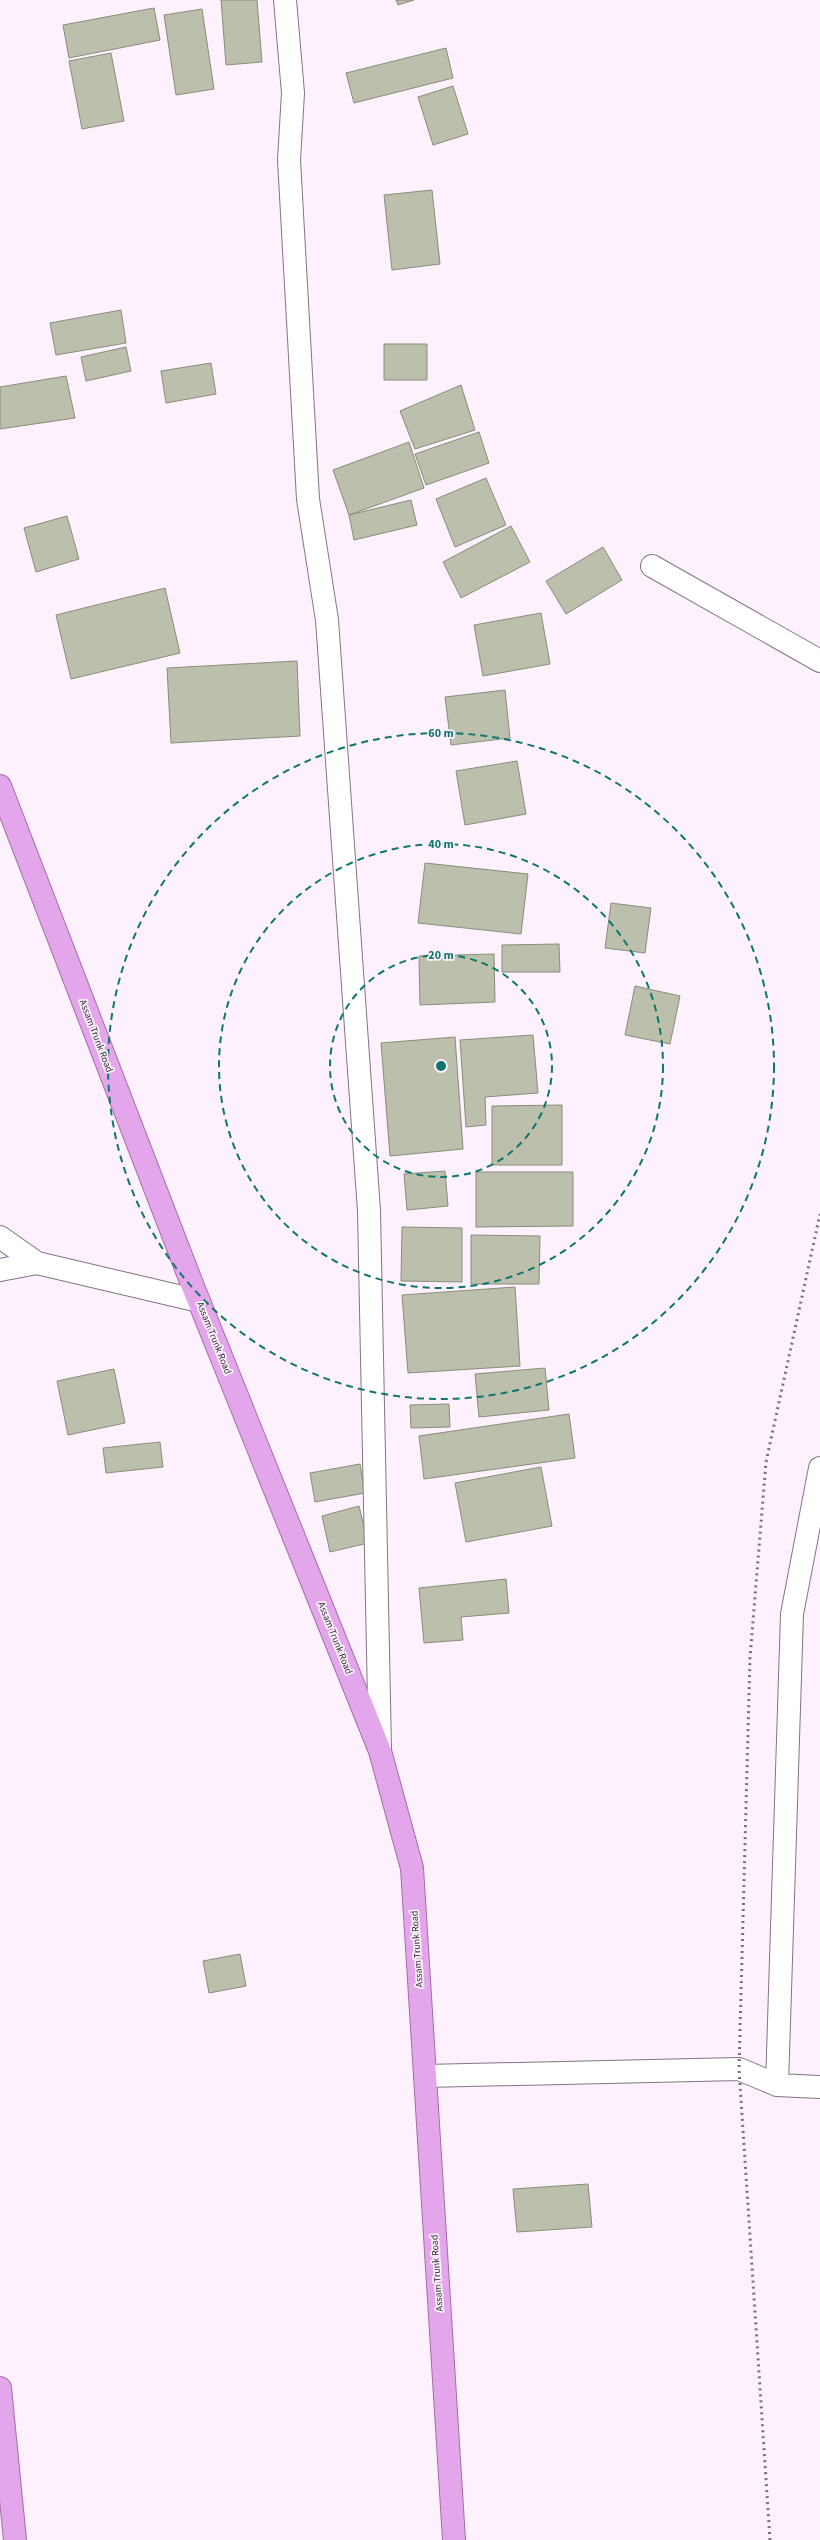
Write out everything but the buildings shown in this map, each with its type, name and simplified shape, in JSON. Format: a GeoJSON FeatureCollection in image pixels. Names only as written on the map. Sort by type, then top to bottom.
{"type":"FeatureCollection","features":[{"type":"Feature","properties":{"kind":"highway","name":"Assam Trunk Road"},"geometry":{"type":"LineString","coordinates":[[0,786],[199,1301],[380,1751],[412,1868],[454,2540]]}},
{"type":"Feature","properties":{"kind":"highway"},"geometry":{"type":"LineString","coordinates":[[0,2388],[10,2531]]}},
{"type":"Feature","properties":{"kind":"street"},"geometry":{"type":"LineString","coordinates":[[285,0],[293,93],[289,160],[308,498],[327,620],[369,1211],[380,1751]]}},
{"type":"Feature","properties":{"kind":"street"},"geometry":{"type":"LineString","coordinates":[[652,566],[820,661]]}},
{"type":"Feature","properties":{"kind":"street"},"geometry":{"type":"LineString","coordinates":[[0,1237],[37,1263],[199,1301]]}},
{"type":"Feature","properties":{"kind":"street"},"geometry":{"type":"LineString","coordinates":[[0,1270],[37,1263]]}},
{"type":"Feature","properties":{"kind":"street"},"geometry":{"type":"LineString","coordinates":[[777,2084],[792,1614],[820,1468]]}},
{"type":"Feature","properties":{"kind":"street"},"geometry":{"type":"LineString","coordinates":[[425,2076],[739,2069],[777,2084],[820,2087]]}},
{"type":"Feature","properties":{"kind":"railway"},"geometry":{"type":"LineString","coordinates":[[770,2540],[739,2069],[750,1658],[766,1462],[820,1214]]}}]}
